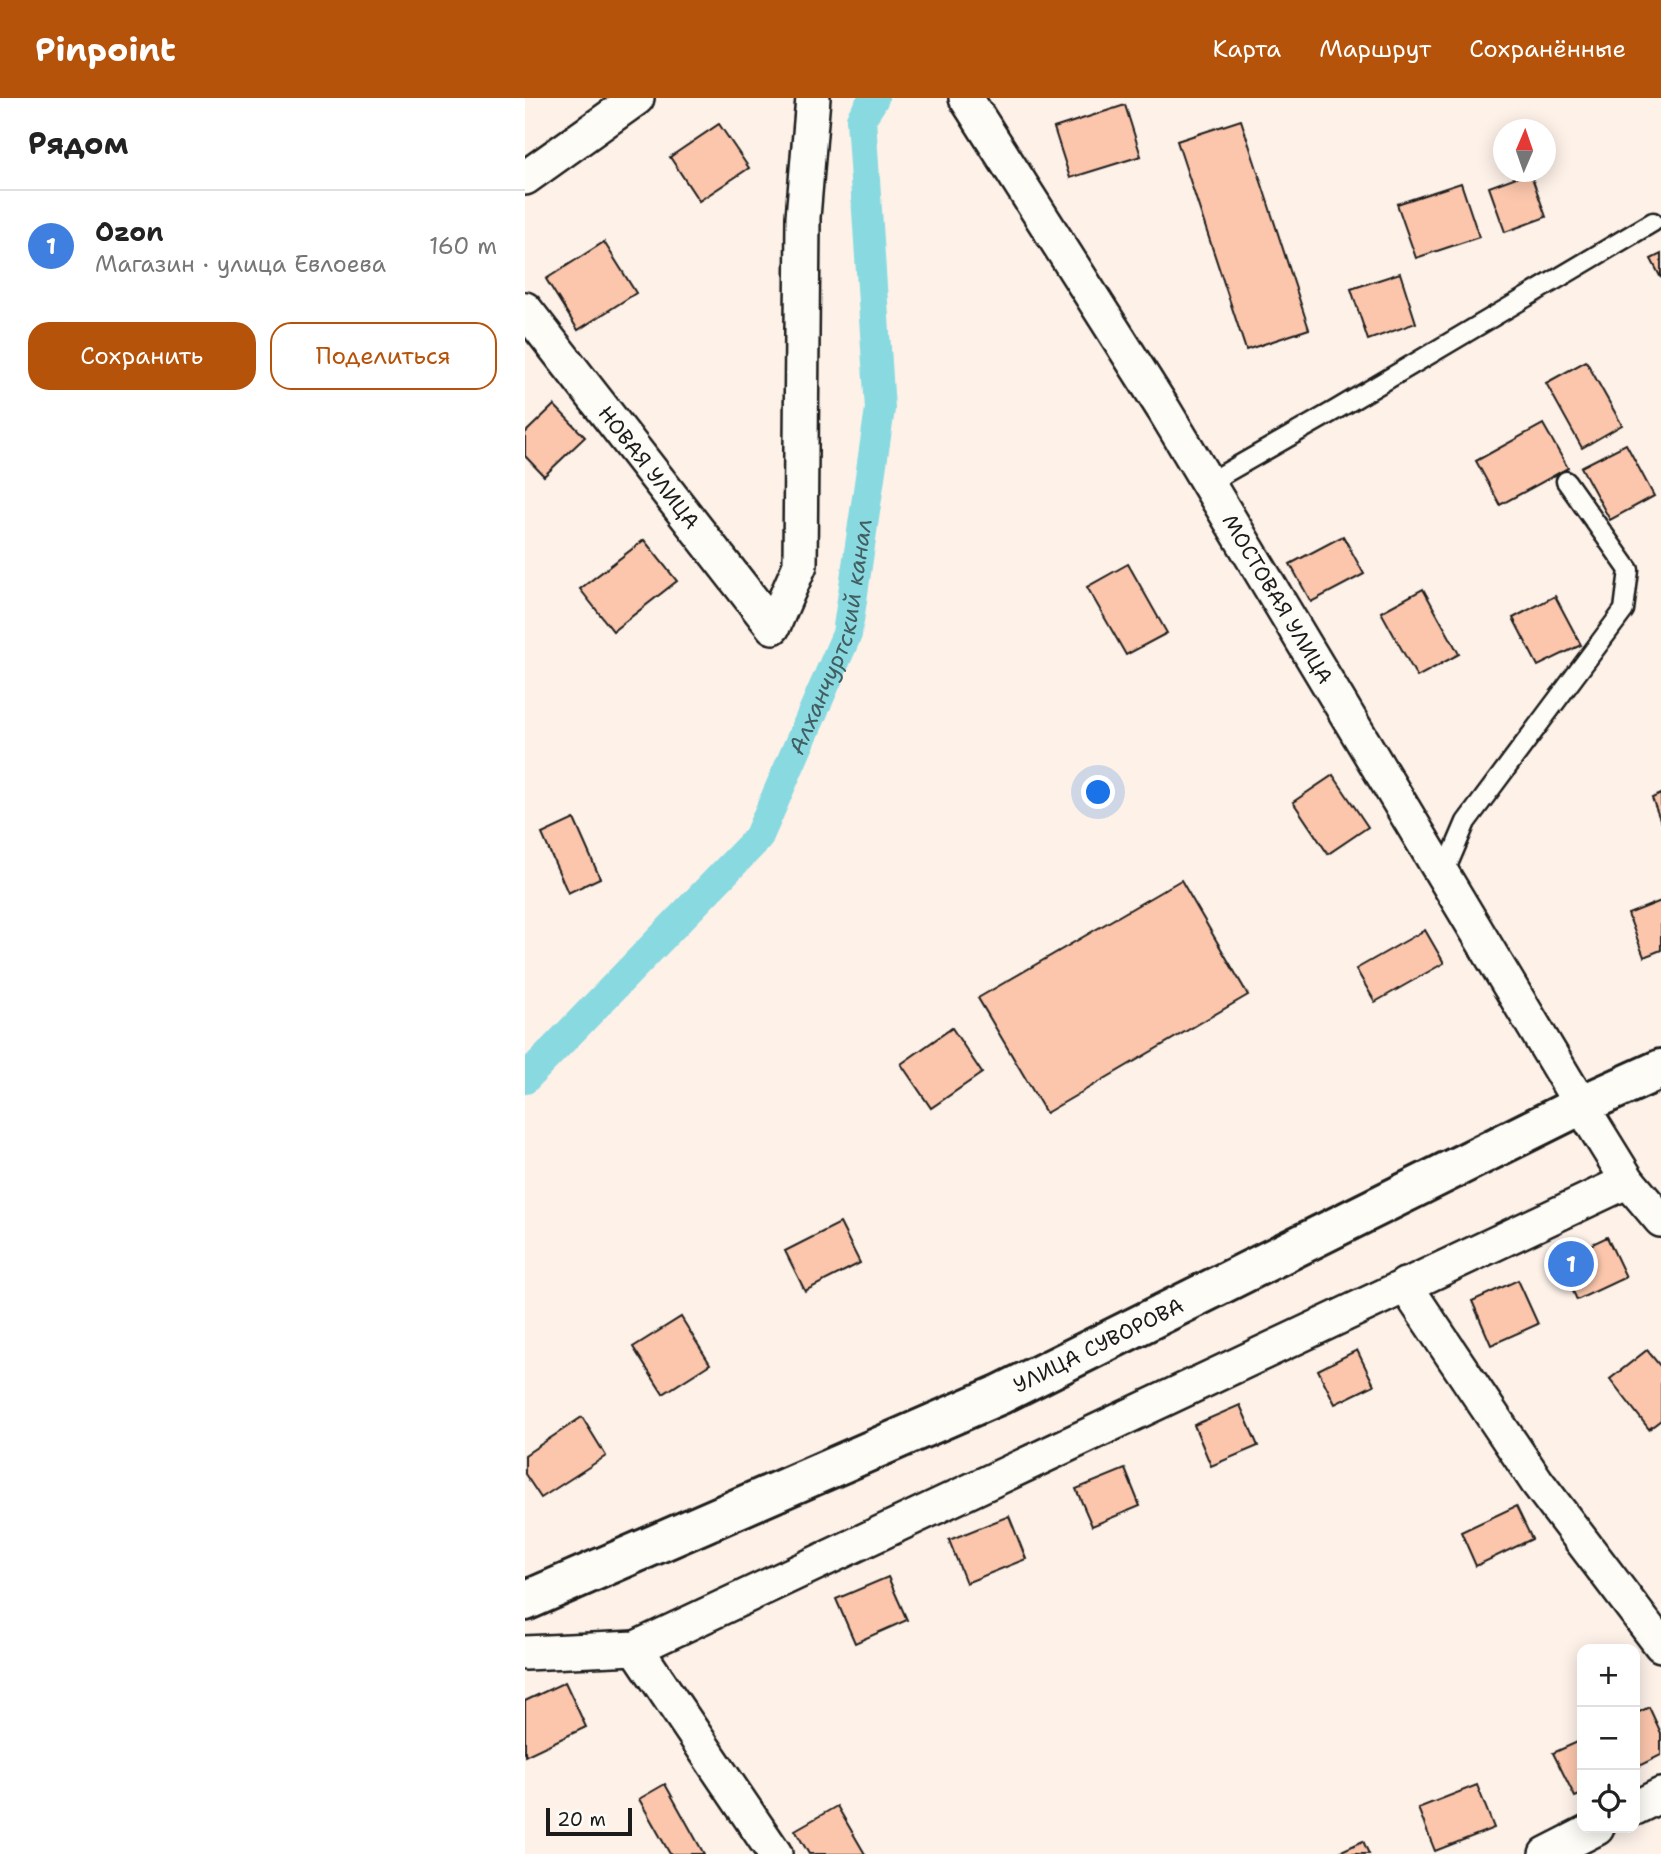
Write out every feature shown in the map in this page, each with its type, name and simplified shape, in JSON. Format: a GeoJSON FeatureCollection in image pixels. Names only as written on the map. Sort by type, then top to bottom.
{"type":"FeatureCollection","features":[{"type":"Feature","properties":{"kind":"main road","name":"УЛИЦА СУВОРОВА"},"geometry":{"type":"LineString","coordinates":[[525,1601],[1001,1394],[1581,1105],[1661,1069]]}},
{"type":"Feature","properties":{"kind":"street"},"geometry":{"type":"LineString","coordinates":[[525,178],[637,98]]}},
{"type":"Feature","properties":{"kind":"street","name":"НОВАЯ УЛИЦА"},"geometry":{"type":"LineString","coordinates":[[525,309],[773,627],[800,565],[803,218],[813,98]]}},
{"type":"Feature","properties":{"kind":"street","name":"МОСТОВАЯ УЛИЦА"},"geometry":{"type":"LineString","coordinates":[[965,98],[1164,410],[1628,1181],[1661,1220]]}},
{"type":"Feature","properties":{"kind":"street"},"geometry":{"type":"LineString","coordinates":[[525,1653],[636,1648],[1628,1181]]}},
{"type":"Feature","properties":{"kind":"street"},"geometry":{"type":"LineString","coordinates":[[1405,1285],[1537,1482],[1661,1644]]}},
{"type":"Feature","properties":{"kind":"street"},"geometry":{"type":"LineString","coordinates":[[636,1648],[775,1854]]}},
{"type":"Feature","properties":{"kind":"street"},"geometry":{"type":"LineString","coordinates":[[1640,1806],[1661,1795]]}},
{"type":"Feature","properties":{"kind":"street"},"geometry":{"type":"LineString","coordinates":[[1546,1854],[1587,1833]]}},
{"type":"Feature","properties":{"kind":"lane"},"geometry":{"type":"LineString","coordinates":[[1208,483],[1653,222]]}},
{"type":"Feature","properties":{"kind":"lane"},"geometry":{"type":"LineString","coordinates":[[1443,876],[1466,822],[1624,610],[1629,570],[1566,481]]}},
{"type":"Feature","properties":{"kind":"building"},"geometry":{"type":"Polygon","coordinates":[[[1125,105],[1141,156],[1070,178],[1054,128],[1125,105]]]}},
{"type":"Feature","properties":{"kind":"building"},"geometry":{"type":"Polygon","coordinates":[[[1241,120],[1309,329],[1246,350],[1177,141],[1241,120]]]}},
{"type":"Feature","properties":{"kind":"building"},"geometry":{"type":"Polygon","coordinates":[[[719,124],[749,168],[699,201],[670,157],[719,124]]]}},
{"type":"Feature","properties":{"kind":"building"},"geometry":{"type":"Polygon","coordinates":[[[1503,182],[1534,182],[1546,217],[1505,232],[1489,187],[1503,182]]]}},
{"type":"Feature","properties":{"kind":"building"},"geometry":{"type":"Polygon","coordinates":[[[1461,183],[1479,237],[1416,258],[1397,204],[1461,183]]]}},
{"type":"Feature","properties":{"kind":"building"},"geometry":{"type":"Polygon","coordinates":[[[604,242],[636,293],[578,330],[546,279],[604,242]]]}},
{"type":"Feature","properties":{"kind":"building"},"geometry":{"type":"Polygon","coordinates":[[[1661,254],[1661,278],[1651,259],[1661,254]]]}},
{"type":"Feature","properties":{"kind":"building"},"geometry":{"type":"Polygon","coordinates":[[[1400,273],[1416,323],[1368,340],[1351,289],[1400,273]]]}},
{"type":"Feature","properties":{"kind":"building"},"geometry":{"type":"Polygon","coordinates":[[[1586,361],[1622,425],[1582,448],[1546,383],[1586,361]]]}},
{"type":"Feature","properties":{"kind":"building"},"geometry":{"type":"Polygon","coordinates":[[[554,405],[585,437],[544,476],[525,456],[525,433],[554,405]]]}},
{"type":"Feature","properties":{"kind":"building"},"geometry":{"type":"Polygon","coordinates":[[[1543,424],[1568,468],[1500,505],[1476,461],[1543,424]]]}},
{"type":"Feature","properties":{"kind":"building"},"geometry":{"type":"Polygon","coordinates":[[[1626,444],[1654,496],[1610,520],[1581,467],[1626,444]]]}},
{"type":"Feature","properties":{"kind":"building"},"geometry":{"type":"Polygon","coordinates":[[[1343,536],[1364,574],[1311,602],[1290,564],[1343,536]]]}},
{"type":"Feature","properties":{"kind":"building"},"geometry":{"type":"Polygon","coordinates":[[[644,540],[677,581],[613,631],[580,589],[644,540]]]}},
{"type":"Feature","properties":{"kind":"building"},"geometry":{"type":"Polygon","coordinates":[[[1128,564],[1167,633],[1126,655],[1087,587],[1128,564]]]}},
{"type":"Feature","properties":{"kind":"building"},"geometry":{"type":"Polygon","coordinates":[[[1423,589],[1459,654],[1417,677],[1381,612],[1423,589]]]}},
{"type":"Feature","properties":{"kind":"building"},"geometry":{"type":"Polygon","coordinates":[[[1555,596],[1581,645],[1538,666],[1513,618],[1555,596]]]}},
{"type":"Feature","properties":{"kind":"building"},"geometry":{"type":"Polygon","coordinates":[[[1333,775],[1368,827],[1328,854],[1293,802],[1333,775]]]}},
{"type":"Feature","properties":{"kind":"building"},"geometry":{"type":"Polygon","coordinates":[[[1661,794],[1661,822],[1652,798],[1661,794]]]}},
{"type":"Feature","properties":{"kind":"building"},"geometry":{"type":"Polygon","coordinates":[[[574,819],[600,878],[568,893],[542,834],[574,819]]]}},
{"type":"Feature","properties":{"kind":"building"},"geometry":{"type":"Polygon","coordinates":[[[1181,880],[1248,995],[1046,1113],[978,998],[1181,880]]]}},
{"type":"Feature","properties":{"kind":"building"},"geometry":{"type":"Polygon","coordinates":[[[1661,901],[1661,950],[1644,957],[1628,914],[1661,901]]]}},
{"type":"Feature","properties":{"kind":"building"},"geometry":{"type":"Polygon","coordinates":[[[1425,930],[1444,963],[1375,1002],[1356,969],[1425,930]]]}},
{"type":"Feature","properties":{"kind":"building"},"geometry":{"type":"Polygon","coordinates":[[[952,1028],[982,1073],[931,1108],[901,1064],[952,1028]]]}},
{"type":"Feature","properties":{"kind":"building"},"geometry":{"type":"Polygon","coordinates":[[[840,1223],[860,1263],[805,1291],[785,1251],[840,1223]]]}},
{"type":"Feature","properties":{"kind":"building"},"geometry":{"type":"Polygon","coordinates":[[[1607,1237],[1626,1277],[1577,1300],[1559,1260],[1607,1237]]]}},
{"type":"Feature","properties":{"kind":"building"},"geometry":{"type":"Polygon","coordinates":[[[1518,1280],[1538,1324],[1491,1345],[1472,1301],[1518,1280]]]}},
{"type":"Feature","properties":{"kind":"building"},"geometry":{"type":"Polygon","coordinates":[[[681,1317],[710,1364],[663,1394],[633,1347],[681,1317]]]}},
{"type":"Feature","properties":{"kind":"building"},"geometry":{"type":"Polygon","coordinates":[[[1357,1350],[1374,1385],[1335,1404],[1318,1370],[1357,1350]]]}},
{"type":"Feature","properties":{"kind":"building"},"geometry":{"type":"Polygon","coordinates":[[[1647,1350],[1661,1367],[1661,1420],[1649,1429],[1610,1379],[1647,1350]]]}},
{"type":"Feature","properties":{"kind":"building"},"geometry":{"type":"Polygon","coordinates":[[[1240,1405],[1258,1446],[1211,1466],[1194,1425],[1240,1405]]]}},
{"type":"Feature","properties":{"kind":"building"},"geometry":{"type":"Polygon","coordinates":[[[582,1417],[606,1456],[541,1498],[525,1474],[525,1455],[582,1417]]]}},
{"type":"Feature","properties":{"kind":"building"},"geometry":{"type":"Polygon","coordinates":[[[1125,1469],[1140,1506],[1092,1526],[1076,1489],[1125,1469]]]}},
{"type":"Feature","properties":{"kind":"building"},"geometry":{"type":"Polygon","coordinates":[[[1516,1506],[1532,1539],[1476,1566],[1461,1532],[1516,1506]]]}},
{"type":"Feature","properties":{"kind":"building"},"geometry":{"type":"Polygon","coordinates":[[[1009,1516],[1026,1559],[966,1583],[949,1540],[1009,1516]]]}},
{"type":"Feature","properties":{"kind":"building"},"geometry":{"type":"Polygon","coordinates":[[[888,1577],[907,1620],[855,1643],[836,1599],[888,1577]]]}},
{"type":"Feature","properties":{"kind":"building"},"geometry":{"type":"Polygon","coordinates":[[[565,1682],[586,1727],[525,1756],[525,1701],[565,1682]]]}},
{"type":"Feature","properties":{"kind":"building"},"geometry":{"type":"Polygon","coordinates":[[[1649,1707],[1661,1733],[1661,1755],[1640,1766],[1640,1712],[1649,1707]]]}},
{"type":"Feature","properties":{"kind":"building"},"geometry":{"type":"Polygon","coordinates":[[[1577,1742],[1577,1796],[1575,1797],[1553,1753],[1577,1742]]]}},
{"type":"Feature","properties":{"kind":"building"},"geometry":{"type":"Polygon","coordinates":[[[665,1784],[704,1854],[670,1854],[639,1799],[665,1784]]]}},
{"type":"Feature","properties":{"kind":"building"},"geometry":{"type":"Polygon","coordinates":[[[1477,1785],[1494,1828],[1435,1851],[1418,1808],[1477,1785]]]}},
{"type":"Feature","properties":{"kind":"building"},"geometry":{"type":"Polygon","coordinates":[[[837,1806],[865,1854],[809,1854],[795,1830],[837,1806]]]}},
{"type":"Feature","properties":{"kind":"building"},"geometry":{"type":"Polygon","coordinates":[[[1363,1841],[1369,1854],[1335,1854],[1363,1841]]]}},
{"type":"Feature","properties":{"kind":"waterway","name":"Алханчуртский канал"},"geometry":{"type":"LineString","coordinates":[[525,1079],[758,838],[847,634],[880,409],[861,119],[874,98]]}},
{"type":"Feature","properties":{"kind":"place","name":"Ozon"},"geometry":{"type":"Point","coordinates":[1571,1264]}}]}
